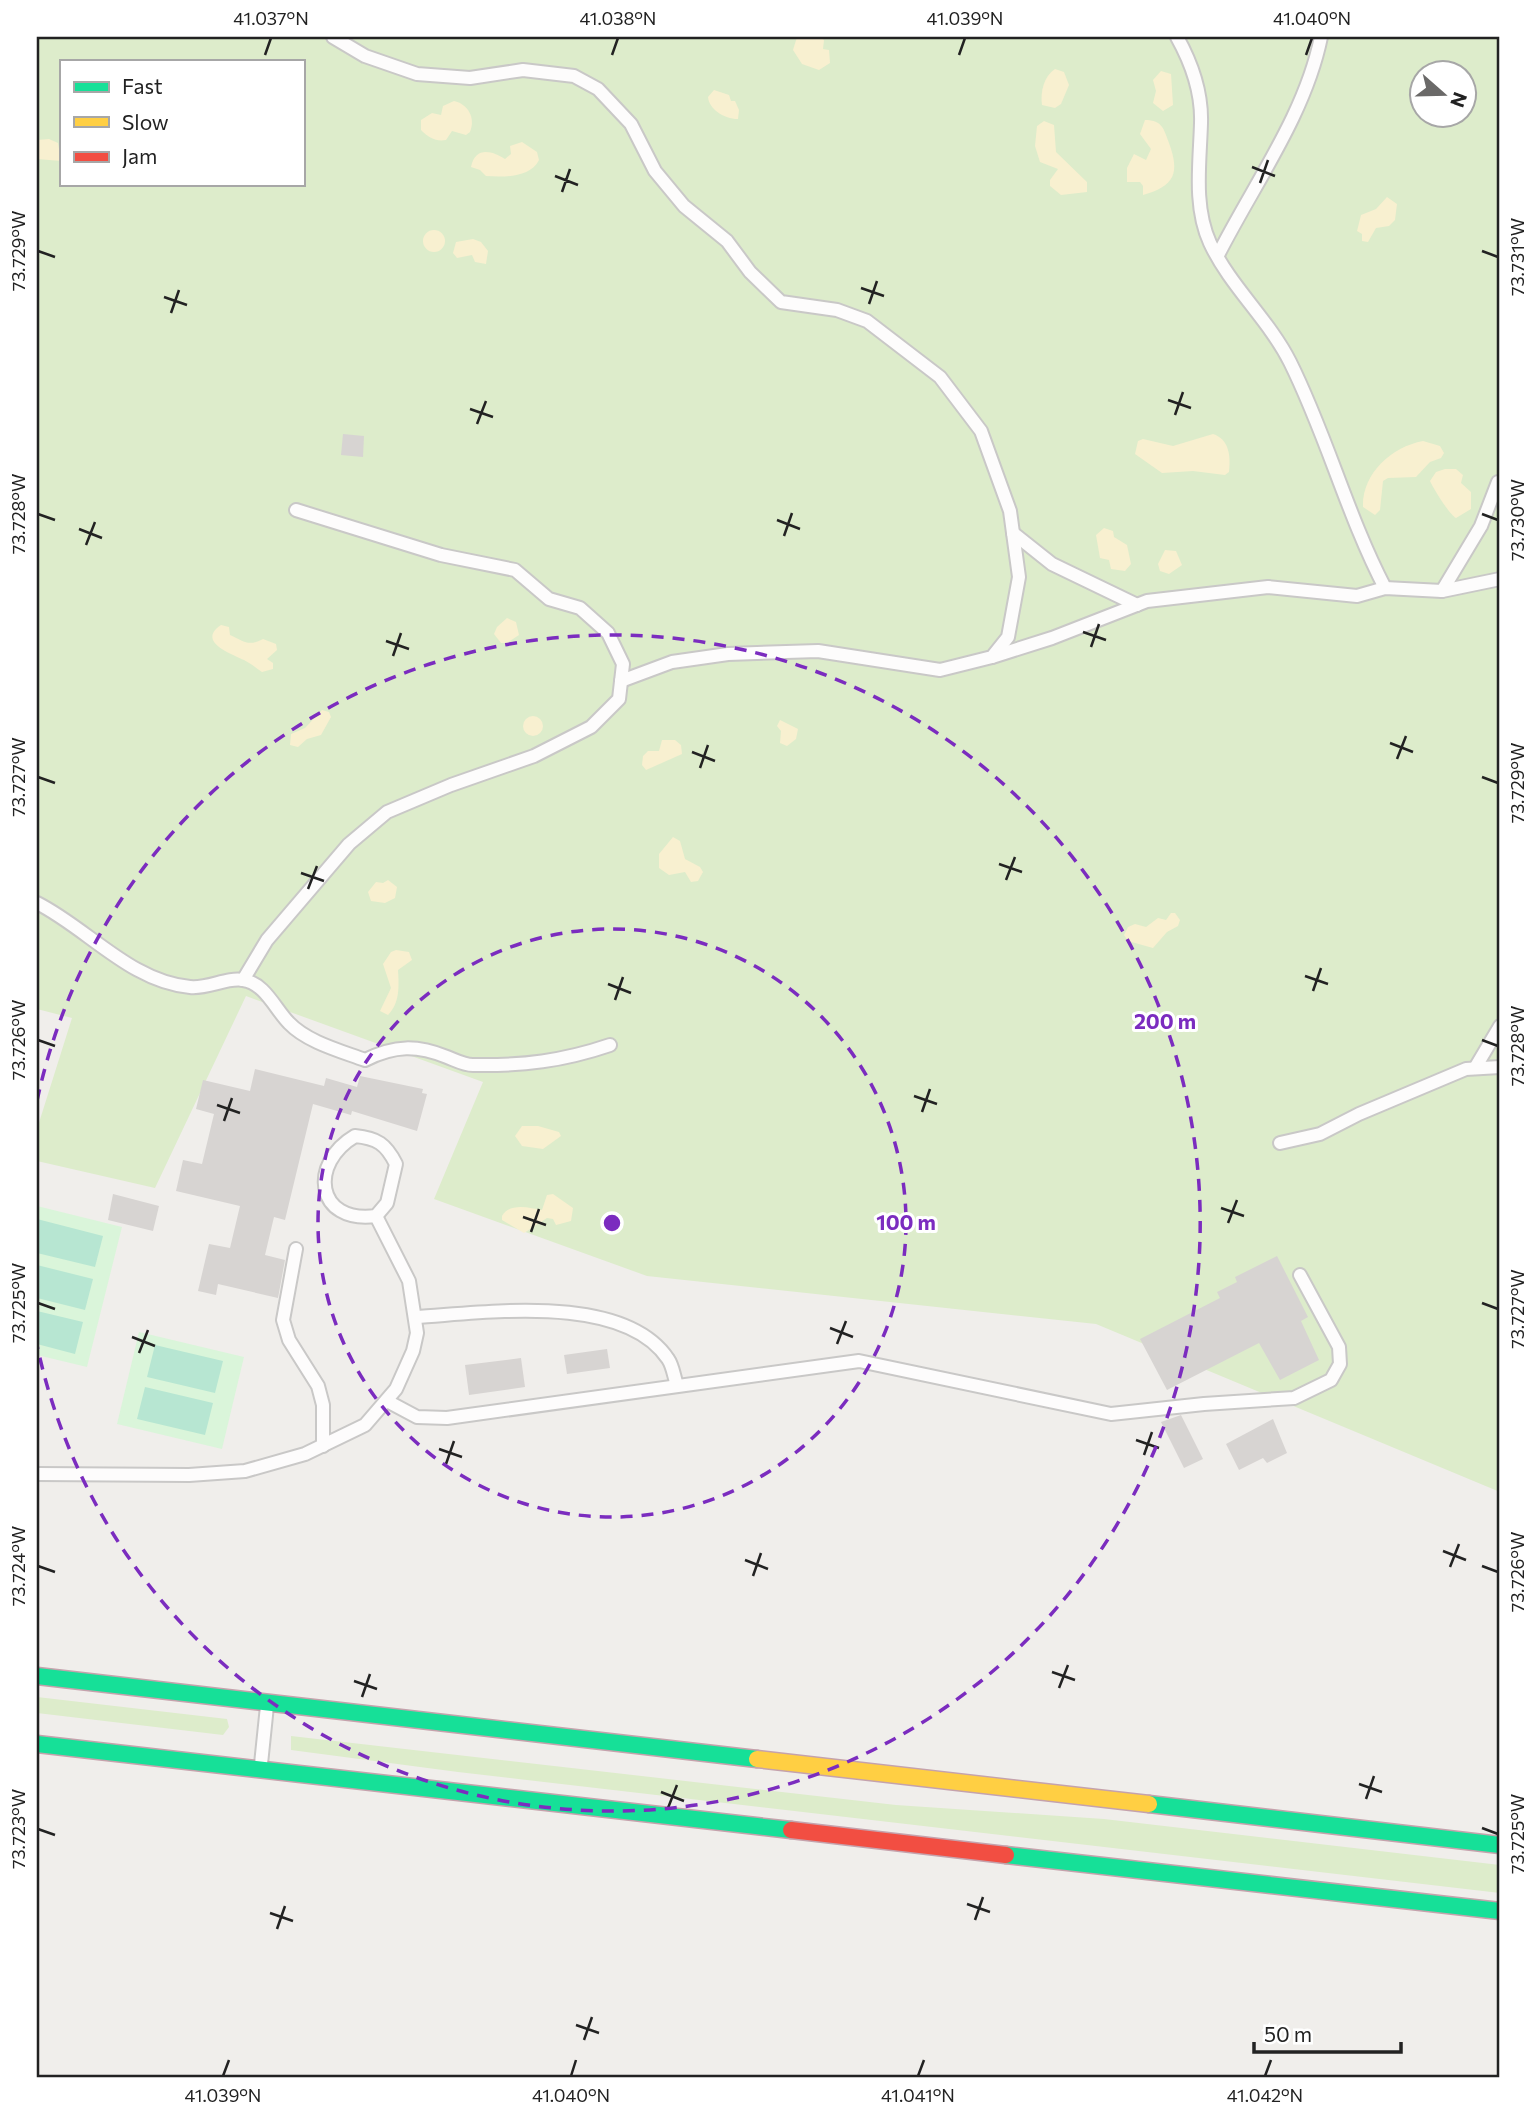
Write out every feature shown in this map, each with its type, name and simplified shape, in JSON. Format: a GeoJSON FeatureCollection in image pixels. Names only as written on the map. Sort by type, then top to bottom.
{"type":"FeatureCollection","features":[{"type":"Feature","properties":{"kind":"highway"},"geometry":{"type":"LineString","coordinates":[[37,1676],[1500,1844]]}},
{"type":"Feature","properties":{"kind":"highway"},"geometry":{"type":"LineString","coordinates":[[37,1744],[260,1772],[1500,1911]]}},
{"type":"Feature","properties":{"kind":"lane"},"geometry":{"type":"LineString","coordinates":[[333,37],[365,56],[416,74],[470,78],[523,70],[574,76],[598,89],[631,124],[655,171],[684,206],[727,241],[750,272],[781,302],[837,310],[867,321],[940,377],[981,430],[1010,510],[1019,577],[1008,637],[992,657]]}},
{"type":"Feature","properties":{"kind":"lane"},"geometry":{"type":"LineString","coordinates":[[1177,37],[1191,61],[1201,120],[1197,166],[1203,215],[1210,243],[1289,360],[1326,443],[1360,540],[1385,588]]}},
{"type":"Feature","properties":{"kind":"lane"},"geometry":{"type":"LineString","coordinates":[[1218,255],[1290,124],[1316,61],[1321,37]]}},
{"type":"Feature","properties":{"kind":"lane"},"geometry":{"type":"LineString","coordinates":[[1442,592],[1481,526],[1497,482]]}},
{"type":"Feature","properties":{"kind":"lane"},"geometry":{"type":"LineString","coordinates":[[243,980],[267,940],[349,844],[387,812],[451,785],[534,756],[591,727],[619,699],[623,664],[608,634],[580,608],[549,599],[515,570],[441,555],[296,510]]}},
{"type":"Feature","properties":{"kind":"lane"},"geometry":{"type":"LineString","coordinates":[[1013,533],[1052,564],[1137,605]]}},
{"type":"Feature","properties":{"kind":"lane"},"geometry":{"type":"LineString","coordinates":[[621,681],[672,662],[728,654],[818,651],[940,670],[1052,638],[1147,601],[1268,587],[1357,596],[1385,588],[1442,592],[1500,579]]}},
{"type":"Feature","properties":{"kind":"lane"},"geometry":{"type":"LineString","coordinates":[[37,903],[116,957],[159,979],[190,987],[243,980],[264,991],[290,1025],[327,1046],[365,1060],[382,1051],[417,1046],[470,1066],[521,1065],[569,1059],[610,1045]]}},
{"type":"Feature","properties":{"kind":"lane"},"geometry":{"type":"LineString","coordinates":[[1475,1068],[1500,1026]]}},
{"type":"Feature","properties":{"kind":"lane"},"geometry":{"type":"LineString","coordinates":[[1280,1143],[1320,1134],[1466,1069],[1500,1066]]}},
{"type":"Feature","properties":{"kind":"lane"},"geometry":{"type":"LineString","coordinates":[[355,1136],[373,1138],[388,1148],[396,1164],[387,1203],[376,1216],[362,1218],[347,1214],[332,1206],[324,1190],[328,1165],[338,1146],[355,1136]]}},
{"type":"Feature","properties":{"kind":"lane"},"geometry":{"type":"LineString","coordinates":[[37,1474],[189,1475],[245,1471],[277,1464],[323,1446],[365,1425],[397,1389],[413,1351],[416,1317],[409,1281],[376,1216]]}},
{"type":"Feature","properties":{"kind":"lane"},"geometry":{"type":"LineString","coordinates":[[296,1249],[283,1320],[289,1340],[318,1386],[323,1405],[323,1446]]}},
{"type":"Feature","properties":{"kind":"lane"},"geometry":{"type":"LineString","coordinates":[[387,1401],[417,1416],[447,1418],[859,1361],[1111,1414],[1294,1398],[1331,1380],[1340,1364],[1339,1347],[1300,1275]]}},
{"type":"Feature","properties":{"kind":"lane"},"geometry":{"type":"LineString","coordinates":[[416,1317],[557,1310],[599,1317],[628,1329],[653,1344],[668,1360],[677,1385]]}},
{"type":"Feature","properties":{"kind":"lane"},"geometry":{"type":"LineString","coordinates":[[260,1772],[267,1704]]}},
{"type":"Feature","properties":{"kind":"green space"},"geometry":{"type":"Polygon","coordinates":[[[37,37],[1500,37],[1500,1492],[1096,1324],[647,1276],[434,1199],[483,1082],[246,996],[155,1188],[37,1161],[37,1129],[72,1018],[37,1009],[37,37]]]}},
{"type":"Feature","properties":{"kind":"green space"},"geometry":{"type":"Polygon","coordinates":[[[37,1206],[122,1227],[87,1367],[37,1355],[37,1206]]]}},
{"type":"Feature","properties":{"kind":"green space"},"geometry":{"type":"Polygon","coordinates":[[[37,1219],[103,1236],[95,1267],[37,1253],[37,1219]]]}},
{"type":"Feature","properties":{"kind":"green space"},"geometry":{"type":"Polygon","coordinates":[[[37,1265],[93,1279],[85,1310],[37,1298],[37,1265]]]}},
{"type":"Feature","properties":{"kind":"green space"},"geometry":{"type":"Polygon","coordinates":[[[37,1311],[83,1322],[75,1354],[37,1344],[37,1311]]]}},
{"type":"Feature","properties":{"kind":"green space"},"geometry":{"type":"Polygon","coordinates":[[[139,1332],[244,1357],[222,1449],[117,1424],[139,1332]]]}},
{"type":"Feature","properties":{"kind":"green space"},"geometry":{"type":"Polygon","coordinates":[[[155,1345],[223,1361],[215,1393],[147,1377],[155,1345]]]}},
{"type":"Feature","properties":{"kind":"green space"},"geometry":{"type":"Polygon","coordinates":[[[145,1387],[213,1403],[205,1435],[137,1419],[145,1387]]]}},
{"type":"Feature","properties":{"kind":"green space"},"geometry":{"type":"Polygon","coordinates":[[[37,1697],[227,1719],[229,1727],[223,1735],[37,1713],[37,1697]]]}},
{"type":"Feature","properties":{"kind":"green space"},"geometry":{"type":"Polygon","coordinates":[[[291,1736],[896,1805],[1104,1819],[1500,1865],[1500,1893],[458,1772],[291,1750],[291,1736]]]}},
{"type":"Feature","properties":{"kind":"sand"},"geometry":{"type":"Polygon","coordinates":[[[797,37],[821,37],[824,40],[823,49],[829,50],[830,63],[819,70],[802,64],[793,50],[797,37]]]}},
{"type":"Feature","properties":{"kind":"sand"},"geometry":{"type":"Polygon","coordinates":[[[1055,69],[1064,72],[1069,85],[1061,104],[1055,108],[1042,105],[1042,90],[1055,69]]]}},
{"type":"Feature","properties":{"kind":"sand"},"geometry":{"type":"Polygon","coordinates":[[[1161,71],[1171,74],[1173,105],[1163,111],[1153,103],[1156,91],[1153,80],[1161,71]]]}},
{"type":"Feature","properties":{"kind":"sand"},"geometry":{"type":"Polygon","coordinates":[[[714,90],[729,95],[731,101],[735,101],[739,110],[738,119],[723,115],[711,106],[708,97],[714,90]]]}},
{"type":"Feature","properties":{"kind":"sand"},"geometry":{"type":"Polygon","coordinates":[[[454,101],[470,112],[470,132],[466,135],[452,131],[446,140],[426,135],[421,130],[421,120],[432,113],[441,115],[443,106],[454,101]]]}},
{"type":"Feature","properties":{"kind":"sand"},"geometry":{"type":"Polygon","coordinates":[[[1145,120],[1156,122],[1164,130],[1172,153],[1174,170],[1168,183],[1143,195],[1140,182],[1127,182],[1127,168],[1134,154],[1146,160],[1151,149],[1140,134],[1145,120]]]}},
{"type":"Feature","properties":{"kind":"sand"},"geometry":{"type":"Polygon","coordinates":[[[1044,121],[1054,125],[1056,152],[1087,182],[1087,192],[1061,195],[1050,186],[1050,180],[1058,169],[1040,162],[1035,146],[1037,126],[1044,121]]]}},
{"type":"Feature","properties":{"kind":"sand"},"geometry":{"type":"Polygon","coordinates":[[[49,139],[58,143],[60,161],[37,159],[37,140],[49,139]]]}},
{"type":"Feature","properties":{"kind":"sand"},"geometry":{"type":"Polygon","coordinates":[[[522,142],[537,152],[539,160],[535,166],[523,173],[486,176],[471,167],[480,153],[489,152],[505,159],[511,154],[510,146],[522,142]]]}},
{"type":"Feature","properties":{"kind":"sand"},"geometry":{"type":"Polygon","coordinates":[[[1387,197],[1397,204],[1395,220],[1389,226],[1376,228],[1368,242],[1362,241],[1362,234],[1357,231],[1361,215],[1376,209],[1387,197]]]}},
{"type":"Feature","properties":{"kind":"sand"},"geometry":{"type":"Polygon","coordinates":[[[434,230],[442,233],[445,241],[442,249],[434,252],[426,249],[423,241],[426,233],[434,230]]]}},
{"type":"Feature","properties":{"kind":"sand"},"geometry":{"type":"Polygon","coordinates":[[[473,239],[481,242],[488,251],[486,264],[475,262],[472,255],[457,258],[453,253],[456,242],[473,239]]]}},
{"type":"Feature","properties":{"kind":"sand"},"geometry":{"type":"Polygon","coordinates":[[[1213,434],[1223,440],[1228,449],[1229,472],[1225,475],[1193,471],[1162,473],[1135,454],[1138,441],[1143,439],[1173,446],[1213,434]]]}},
{"type":"Feature","properties":{"kind":"sand"},"geometry":{"type":"Polygon","coordinates":[[[1423,441],[1440,446],[1444,453],[1441,458],[1430,462],[1416,477],[1388,478],[1383,481],[1380,510],[1375,515],[1363,507],[1367,484],[1381,464],[1400,449],[1423,441]]]}},
{"type":"Feature","properties":{"kind":"sand"},"geometry":{"type":"Polygon","coordinates":[[[1456,469],[1463,475],[1461,483],[1471,492],[1471,509],[1456,518],[1445,506],[1430,481],[1436,472],[1456,469]]]}},
{"type":"Feature","properties":{"kind":"sand"},"geometry":{"type":"Polygon","coordinates":[[[1104,528],[1113,531],[1114,537],[1127,545],[1131,564],[1125,571],[1111,569],[1109,560],[1100,558],[1096,535],[1104,528]]]}},
{"type":"Feature","properties":{"kind":"sand"},"geometry":{"type":"Polygon","coordinates":[[[1165,550],[1176,551],[1182,565],[1169,574],[1160,571],[1158,564],[1165,550]]]}},
{"type":"Feature","properties":{"kind":"sand"},"geometry":{"type":"Polygon","coordinates":[[[507,618],[516,622],[519,635],[507,643],[501,643],[494,634],[507,618]]]}},
{"type":"Feature","properties":{"kind":"sand"},"geometry":{"type":"Polygon","coordinates":[[[221,625],[229,627],[230,635],[246,642],[253,643],[263,639],[276,644],[277,650],[267,659],[273,663],[273,669],[262,672],[219,647],[212,637],[221,625]]]}},
{"type":"Feature","properties":{"kind":"sand"},"geometry":{"type":"Polygon","coordinates":[[[322,710],[329,712],[331,717],[321,735],[307,739],[298,747],[290,745],[291,734],[305,728],[322,710]]]}},
{"type":"Feature","properties":{"kind":"sand"},"geometry":{"type":"Polygon","coordinates":[[[529,716],[537,716],[543,726],[537,736],[529,736],[523,730],[523,722],[529,716]]]}},
{"type":"Feature","properties":{"kind":"sand"},"geometry":{"type":"Polygon","coordinates":[[[780,720],[798,729],[796,739],[787,746],[780,743],[781,731],[777,726],[780,720]]]}},
{"type":"Feature","properties":{"kind":"sand"},"geometry":{"type":"Polygon","coordinates":[[[662,740],[675,740],[681,745],[682,754],[646,770],[642,765],[643,756],[648,751],[659,751],[662,740]]]}},
{"type":"Feature","properties":{"kind":"sand"},"geometry":{"type":"Polygon","coordinates":[[[673,837],[680,841],[685,859],[700,867],[703,872],[698,881],[691,882],[685,872],[669,875],[659,868],[659,854],[673,837]]]}},
{"type":"Feature","properties":{"kind":"sand"},"geometry":{"type":"Polygon","coordinates":[[[388,880],[397,887],[395,898],[385,903],[371,901],[368,892],[376,882],[383,883],[388,880]]]}},
{"type":"Feature","properties":{"kind":"sand"},"geometry":{"type":"Polygon","coordinates":[[[1171,913],[1175,913],[1180,920],[1178,926],[1167,932],[1153,948],[1128,941],[1124,935],[1128,927],[1135,924],[1146,927],[1158,918],[1166,920],[1171,913]]]}},
{"type":"Feature","properties":{"kind":"sand"},"geometry":{"type":"Polygon","coordinates":[[[391,952],[409,952],[412,960],[398,970],[397,1000],[388,1015],[380,1011],[391,988],[383,964],[391,952]]]}},
{"type":"Feature","properties":{"kind":"sand"},"geometry":{"type":"Polygon","coordinates":[[[522,1126],[538,1126],[559,1132],[561,1136],[543,1149],[522,1146],[515,1136],[522,1126]]]}},
{"type":"Feature","properties":{"kind":"sand"},"geometry":{"type":"Polygon","coordinates":[[[553,1194],[573,1208],[571,1221],[556,1225],[553,1219],[547,1218],[524,1233],[502,1220],[506,1212],[515,1207],[542,1210],[547,1195],[553,1194]]]}},
{"type":"Feature","properties":{"kind":"building"},"geometry":{"type":"Polygon","coordinates":[[[343,434],[364,436],[363,457],[341,455],[343,434]]]}},
{"type":"Feature","properties":{"kind":"building"},"geometry":{"type":"Polygon","coordinates":[[[255,1069],[324,1086],[326,1078],[357,1087],[360,1076],[423,1089],[422,1093],[427,1094],[417,1131],[352,1111],[351,1115],[313,1104],[285,1220],[274,1217],[265,1255],[285,1260],[278,1298],[218,1284],[216,1295],[198,1291],[209,1244],[230,1248],[240,1206],[176,1191],[183,1160],[202,1164],[214,1114],[196,1109],[203,1080],[250,1091],[255,1069]]]}},
{"type":"Feature","properties":{"kind":"building"},"geometry":{"type":"Polygon","coordinates":[[[113,1194],[159,1206],[153,1231],[108,1220],[113,1194]]]}},
{"type":"Feature","properties":{"kind":"building"},"geometry":{"type":"Polygon","coordinates":[[[1277,1256],[1308,1317],[1301,1321],[1319,1360],[1280,1380],[1259,1343],[1167,1390],[1140,1339],[1220,1298],[1217,1292],[1237,1282],[1235,1277],[1277,1256]]]}},
{"type":"Feature","properties":{"kind":"building"},"geometry":{"type":"Polygon","coordinates":[[[607,1349],[610,1368],[567,1374],[564,1355],[607,1349]]]}},
{"type":"Feature","properties":{"kind":"building"},"geometry":{"type":"Polygon","coordinates":[[[521,1358],[525,1387],[469,1395],[465,1365],[521,1358]]]}},
{"type":"Feature","properties":{"kind":"building"},"geometry":{"type":"Polygon","coordinates":[[[1181,1415],[1203,1459],[1184,1468],[1161,1422],[1181,1415]]]}},
{"type":"Feature","properties":{"kind":"building"},"geometry":{"type":"Polygon","coordinates":[[[1273,1419],[1287,1453],[1267,1463],[1263,1458],[1239,1470],[1226,1444],[1273,1419]]]}},
{"type":"Feature","properties":{"kind":"traffic: fast"},"geometry":{"type":"LineString","coordinates":[[37,1676],[757,1759]]}},
{"type":"Feature","properties":{"kind":"traffic: fast"},"geometry":{"type":"LineString","coordinates":[[37,1744],[791,1830]]}},
{"type":"Feature","properties":{"kind":"traffic: fast"},"geometry":{"type":"LineString","coordinates":[[1149,1804],[1500,1845]]}},
{"type":"Feature","properties":{"kind":"traffic: fast"},"geometry":{"type":"LineString","coordinates":[[1006,1855],[1500,1911]]}},
{"type":"Feature","properties":{"kind":"traffic: slow"},"geometry":{"type":"LineString","coordinates":[[757,1759],[1149,1804]]}},
{"type":"Feature","properties":{"kind":"traffic: jam"},"geometry":{"type":"LineString","coordinates":[[791,1830],[1006,1855]]}}]}
